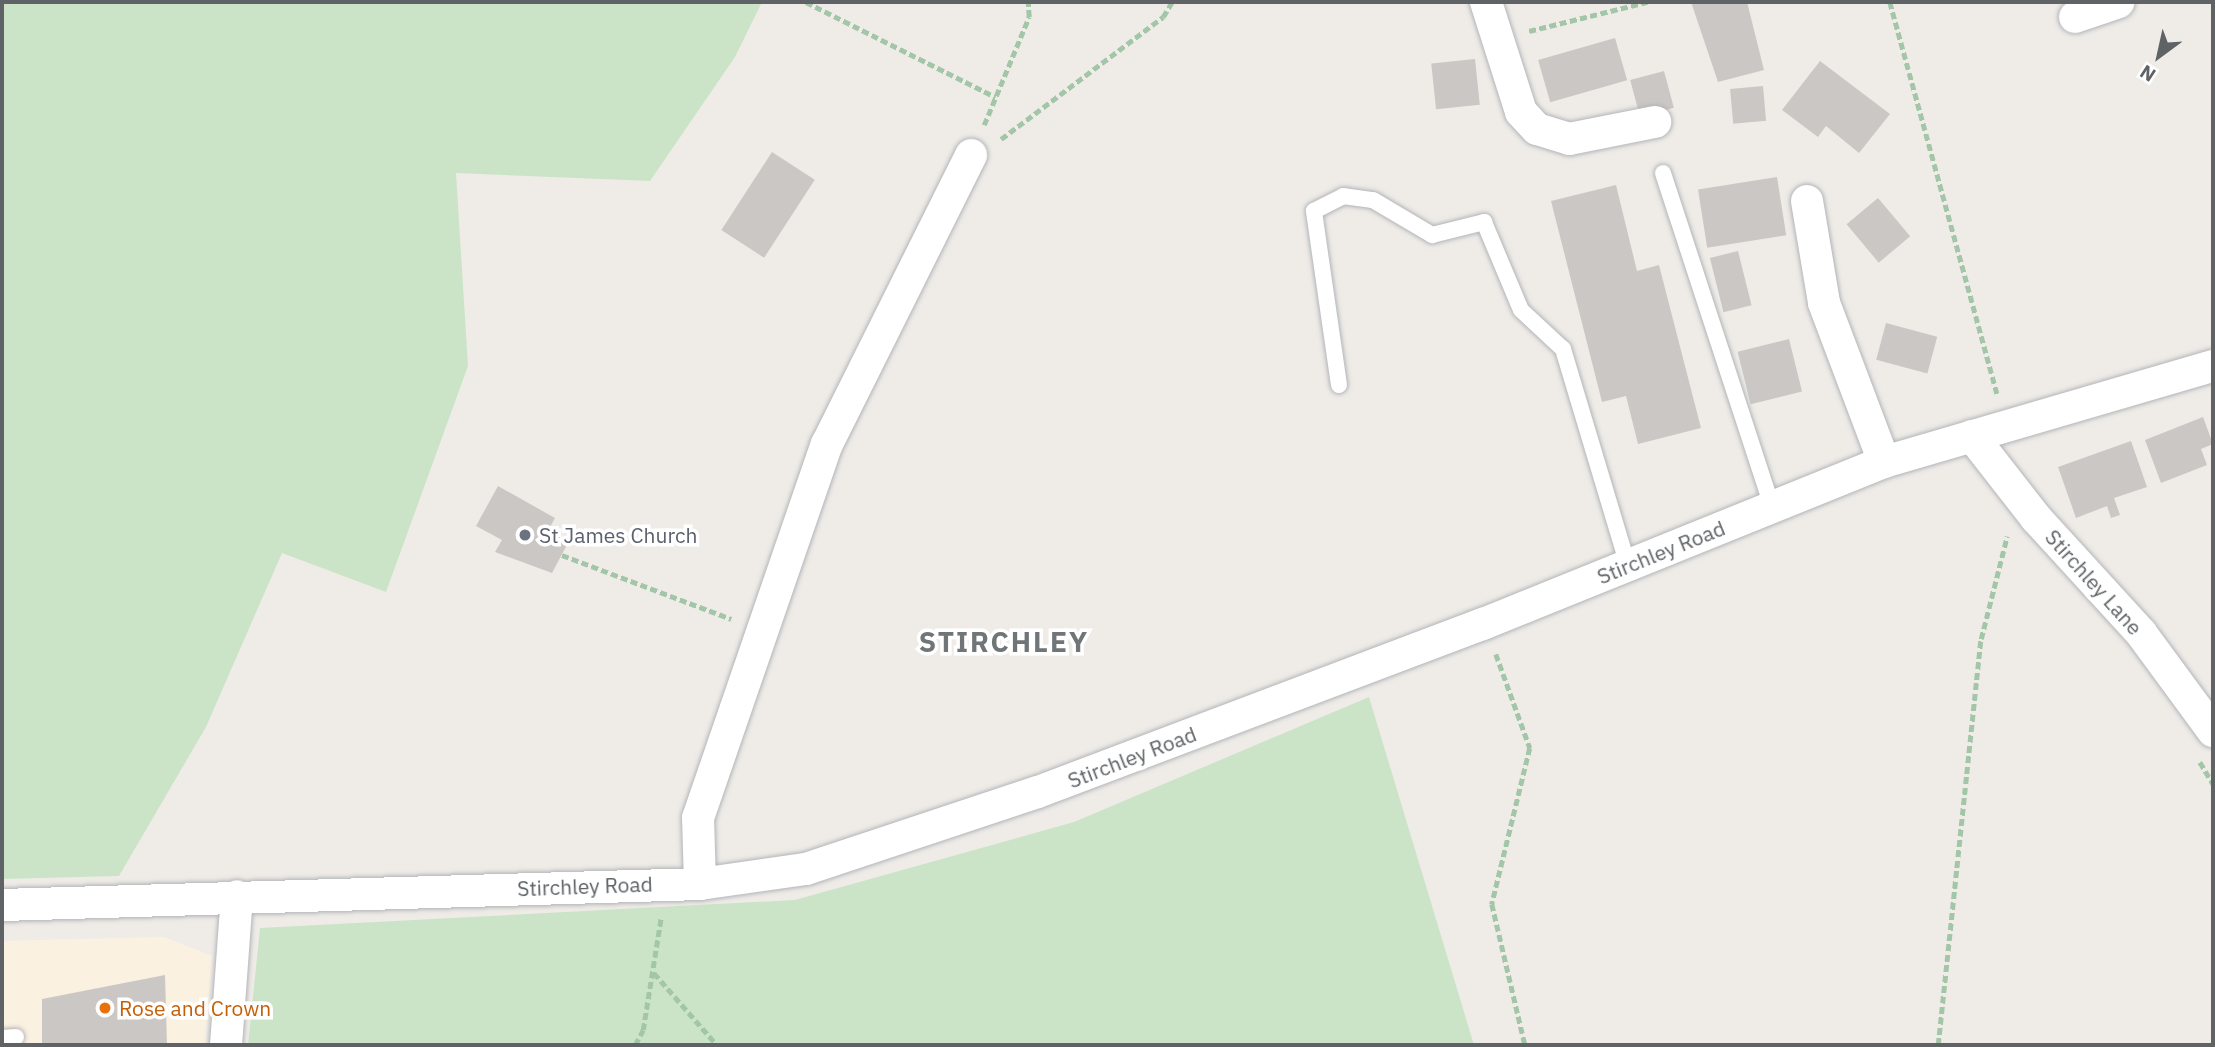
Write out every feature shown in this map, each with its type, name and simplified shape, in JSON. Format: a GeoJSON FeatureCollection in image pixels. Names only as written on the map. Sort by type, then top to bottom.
{"type":"FeatureCollection","features":[{"type":"Feature","properties":{"kind":"street"},"geometry":{"type":"LineString","coordinates":[[1486,2],[1521,112],[1537,129],[1569,139],[1655,122]]}},
{"type":"Feature","properties":{"kind":"street"},"geometry":{"type":"LineString","coordinates":[[2075,17],[2119,2]]}},
{"type":"Feature","properties":{"kind":"street"},"geometry":{"type":"LineString","coordinates":[[700,884],[698,818],[760,628],[827,444],[971,155]]}},
{"type":"Feature","properties":{"kind":"street"},"geometry":{"type":"LineString","coordinates":[[1807,201],[1824,303],[1884,462]]}},
{"type":"Feature","properties":{"kind":"street","name":"Stirchley Road"},"geometry":{"type":"LineString","coordinates":[[2,905],[700,884],[806,869],[1038,792],[1483,624],[1884,462],[2213,366]]}},
{"type":"Feature","properties":{"kind":"street","name":"Stirchley Lane"},"geometry":{"type":"LineString","coordinates":[[1972,436],[2036,518],[2141,633],[2213,731]]}},
{"type":"Feature","properties":{"kind":"street"},"geometry":{"type":"LineString","coordinates":[[226,1045],[237,896]]}},
{"type":"Feature","properties":{"kind":"lane"},"geometry":{"type":"LineString","coordinates":[[1662,173],[1772,507]]}},
{"type":"Feature","properties":{"kind":"lane"},"geometry":{"type":"LineString","coordinates":[[1339,385],[1314,211],[1343,196],[1373,200],[1432,235],[1484,222],[1521,310],[1563,349],[1628,565]]}},
{"type":"Feature","properties":{"kind":"path"},"geometry":{"type":"LineString","coordinates":[[806,2],[996,97]]}},
{"type":"Feature","properties":{"kind":"path"},"geometry":{"type":"LineString","coordinates":[[971,155],[1029,17],[1028,2]]}},
{"type":"Feature","properties":{"kind":"path"},"geometry":{"type":"LineString","coordinates":[[1001,139],[1163,17],[1172,2]]}},
{"type":"Feature","properties":{"kind":"path"},"geometry":{"type":"LineString","coordinates":[[1496,39],[1647,2]]}},
{"type":"Feature","properties":{"kind":"path"},"geometry":{"type":"LineString","coordinates":[[1890,2],[2007,426]]}},
{"type":"Feature","properties":{"kind":"path"},"geometry":{"type":"LineString","coordinates":[[1938,1045],[1981,639],[2008,532]]}},
{"type":"Feature","properties":{"kind":"path"},"geometry":{"type":"LineString","coordinates":[[562,555],[760,628]]}},
{"type":"Feature","properties":{"kind":"path"},"geometry":{"type":"LineString","coordinates":[[1483,624],[1530,748],[1492,904],[1525,1045]]}},
{"type":"Feature","properties":{"kind":"path"},"geometry":{"type":"LineString","coordinates":[[635,1045],[658,948]]}},
{"type":"Feature","properties":{"kind":"path"},"geometry":{"type":"LineString","coordinates":[[654,972],[717,1045]]}},
{"type":"Feature","properties":{"kind":"shaded area"},"geometry":{"type":"Polygon","coordinates":[[[164,937],[212,956],[205,1045],[2,1045],[2,941],[164,937]]]}},
{"type":"Feature","properties":{"kind":"green space"},"geometry":{"type":"Polygon","coordinates":[[[2,2],[762,2],[735,57],[650,181],[456,173],[468,366],[386,592],[282,553],[206,727],[119,876],[2,879],[2,2]]]}},
{"type":"Feature","properties":{"kind":"green space"},"geometry":{"type":"Polygon","coordinates":[[[1369,697],[1474,1045],[248,1045],[260,928],[795,900],[1074,822],[1369,697]]]}},
{"type":"Feature","properties":{"kind":"building"},"geometry":{"type":"Polygon","coordinates":[[[1691,2],[1747,2],[1764,70],[1718,82],[1691,2]]]}},
{"type":"Feature","properties":{"kind":"building"},"geometry":{"type":"Polygon","coordinates":[[[1615,38],[1627,80],[1550,102],[1538,60],[1615,38]]]}},
{"type":"Feature","properties":{"kind":"building"},"geometry":{"type":"Polygon","coordinates":[[[1475,59],[1480,105],[1436,109],[1431,64],[1475,59]]]}},
{"type":"Feature","properties":{"kind":"building"},"geometry":{"type":"Polygon","coordinates":[[[1820,61],[1890,114],[1859,153],[1826,126],[1818,137],[1782,110],[1820,61]]]}},
{"type":"Feature","properties":{"kind":"building"},"geometry":{"type":"Polygon","coordinates":[[[1664,71],[1674,108],[1640,117],[1630,80],[1664,71]]]}},
{"type":"Feature","properties":{"kind":"building"},"geometry":{"type":"Polygon","coordinates":[[[1763,86],[1766,121],[1733,124],[1730,89],[1763,86]]]}},
{"type":"Feature","properties":{"kind":"building"},"geometry":{"type":"Polygon","coordinates":[[[772,152],[815,180],[764,258],[721,230],[772,152]]]}},
{"type":"Feature","properties":{"kind":"building"},"geometry":{"type":"Polygon","coordinates":[[[1777,177],[1786,235],[1707,248],[1698,190],[1777,177]]]}},
{"type":"Feature","properties":{"kind":"building"},"geometry":{"type":"Polygon","coordinates":[[[1616,185],[1637,271],[1659,265],[1701,428],[1638,444],[1626,396],[1602,402],[1551,201],[1616,185]]]}},
{"type":"Feature","properties":{"kind":"building"},"geometry":{"type":"Polygon","coordinates":[[[1878,198],[1910,236],[1879,263],[1847,224],[1878,198]]]}},
{"type":"Feature","properties":{"kind":"building"},"geometry":{"type":"Polygon","coordinates":[[[1738,251],[1752,305],[1723,312],[1710,258],[1738,251]]]}},
{"type":"Feature","properties":{"kind":"building"},"geometry":{"type":"Polygon","coordinates":[[[1886,323],[1937,337],[1927,373],[1876,360],[1886,323]]]}},
{"type":"Feature","properties":{"kind":"building"},"geometry":{"type":"Polygon","coordinates":[[[1789,339],[1802,391],[1751,404],[1738,352],[1789,339]]]}},
{"type":"Feature","properties":{"kind":"building"},"geometry":{"type":"Polygon","coordinates":[[[2203,417],[2213,444],[2201,449],[2207,465],[2161,483],[2145,440],[2203,417]]]}},
{"type":"Feature","properties":{"kind":"building"},"geometry":{"type":"Polygon","coordinates":[[[2131,441],[2147,487],[2114,498],[2120,515],[2111,518],[2107,506],[2076,518],[2058,467],[2131,441]]]}},
{"type":"Feature","properties":{"kind":"building","name":"St James Church"},"geometry":{"type":"Polygon","coordinates":[[[498,486],[555,518],[549,529],[569,541],[552,573],[495,552],[502,540],[476,526],[498,486]]]}},
{"type":"Feature","properties":{"kind":"building","name":"Rose and Crown"},"geometry":{"type":"Polygon","coordinates":[[[165,975],[167,1045],[42,1045],[42,999],[165,975]]]}},
{"type":"Feature","properties":{"kind":"place","name":"St James Church"},"geometry":{"type":"Point","coordinates":[525,535]}},
{"type":"Feature","properties":{"kind":"place","name":"Rose and Crown"},"geometry":{"type":"Point","coordinates":[105,1008]}},
{"type":"Feature","properties":{"kind":"district","name":"STIRCHLEY"},"geometry":{"type":"Point","coordinates":[1004,642]}}]}
